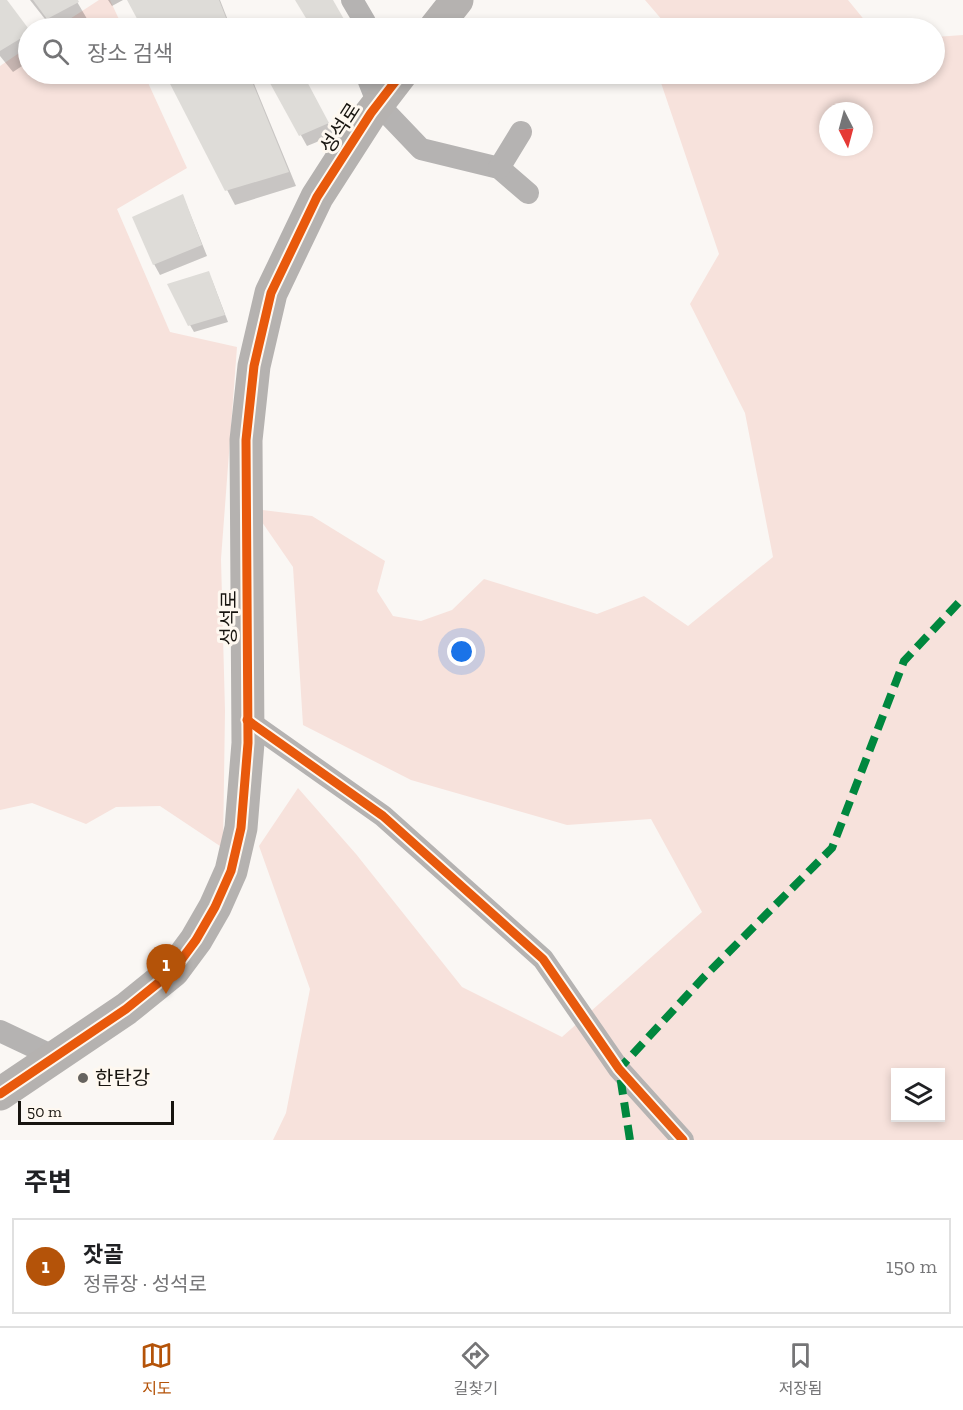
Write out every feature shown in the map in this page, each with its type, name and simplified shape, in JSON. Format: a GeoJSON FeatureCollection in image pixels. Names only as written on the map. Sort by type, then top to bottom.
{"type":"FeatureCollection","features":[{"type":"Feature","properties":{"kind":"street"},"geometry":{"type":"LineString","coordinates":[[352,0],[363,18]]}},
{"type":"Feature","properties":{"kind":"street"},"geometry":{"type":"LineString","coordinates":[[443,18],[457,0]]}},
{"type":"Feature","properties":{"kind":"street"},"geometry":{"type":"LineString","coordinates":[[370,84],[378,104],[420,149],[499,168],[528,193]]}},
{"type":"Feature","properties":{"kind":"street","name":"성석로"},"geometry":{"type":"LineString","coordinates":[[0,1094],[126,1009],[173,971],[210,915],[231,871],[241,828],[248,743],[246,440],[254,366],[271,293],[317,197],[393,84]]}},
{"type":"Feature","properties":{"kind":"street"},"geometry":{"type":"LineString","coordinates":[[499,168],[520,132]]}},
{"type":"Feature","properties":{"kind":"street"},"geometry":{"type":"LineString","coordinates":[[247,720],[383,816],[543,959],[619,1069],[683,1140]]}},
{"type":"Feature","properties":{"kind":"street"},"geometry":{"type":"LineString","coordinates":[[0,1031],[55,1057]]}},
{"type":"Feature","properties":{"kind":"shaded area"},"geometry":{"type":"Polygon","coordinates":[[[99,0],[110,0],[118,18],[71,18],[99,0]]]}},
{"type":"Feature","properties":{"kind":"shaded area"},"geometry":{"type":"Polygon","coordinates":[[[645,0],[848,0],[863,18],[660,18],[645,0]]]}},
{"type":"Feature","properties":{"kind":"shaded area"},"geometry":{"type":"Polygon","coordinates":[[[963,35],[963,1140],[273,1140],[286,1113],[310,989],[259,846],[298,788],[356,854],[462,987],[562,1037],[702,912],[651,819],[567,825],[411,780],[303,725],[293,567],[253,509],[312,516],[385,561],[377,591],[393,616],[421,621],[452,610],[484,579],[597,614],[644,596],[688,626],[773,557],[745,413],[690,304],[719,254],[661,84],[945,84],[945,36],[963,35]]]}},
{"type":"Feature","properties":{"kind":"shaded area"},"geometry":{"type":"Polygon","coordinates":[[[18,54],[18,84],[149,84],[187,168],[117,209],[170,332],[237,347],[221,559],[225,711],[223,848],[160,806],[116,807],[86,824],[32,803],[0,810],[0,66],[18,54]]]}},
{"type":"Feature","properties":{"kind":"building"},"geometry":{"type":"Polygon","coordinates":[[[0,0],[7,0],[20,18],[18,18],[18,40],[0,51],[0,0]]]}},
{"type":"Feature","properties":{"kind":"building"},"geometry":{"type":"Polygon","coordinates":[[[33,0],[78,0],[79,2],[46,18],[33,0]]]}},
{"type":"Feature","properties":{"kind":"building"},"geometry":{"type":"Polygon","coordinates":[[[127,0],[219,0],[226,18],[137,18],[127,0]]]}},
{"type":"Feature","properties":{"kind":"building"},"geometry":{"type":"Polygon","coordinates":[[[295,0],[333,0],[343,18],[306,18],[295,0]]]}},
{"type":"Feature","properties":{"kind":"building"},"geometry":{"type":"Polygon","coordinates":[[[170,84],[253,84],[289,172],[225,191],[170,84]]]}},
{"type":"Feature","properties":{"kind":"building"},"geometry":{"type":"Polygon","coordinates":[[[270,84],[308,84],[329,123],[299,136],[270,84]]]}},
{"type":"Feature","properties":{"kind":"building"},"geometry":{"type":"Polygon","coordinates":[[[183,194],[202,245],[153,265],[132,217],[183,194]]]}},
{"type":"Feature","properties":{"kind":"building"},"geometry":{"type":"Polygon","coordinates":[[[209,271],[225,315],[188,326],[167,284],[209,271]]]}},
{"type":"Feature","properties":{"kind":"marked path"},"geometry":{"type":"LineString","coordinates":[[630,1140],[619,1069],[703,978],[832,848],[904,661],[963,598]]}},
{"type":"Feature","properties":{"kind":"cycle path"},"geometry":{"type":"LineString","coordinates":[[0,1094],[126,1009],[173,971],[196,940],[215,907],[231,871],[241,828],[248,743],[246,440],[254,366],[271,293],[317,197],[371,113],[393,84]]}},
{"type":"Feature","properties":{"kind":"cycle path"},"geometry":{"type":"LineString","coordinates":[[247,720],[383,816],[543,959],[619,1069],[683,1140]]}},
{"type":"Feature","properties":{"kind":"place","name":"잣골"},"geometry":{"type":"Point","coordinates":[166,994]}},
{"type":"Feature","properties":{"kind":"place","name":"한탄강"},"geometry":{"type":"Point","coordinates":[83,1078]}}]}
